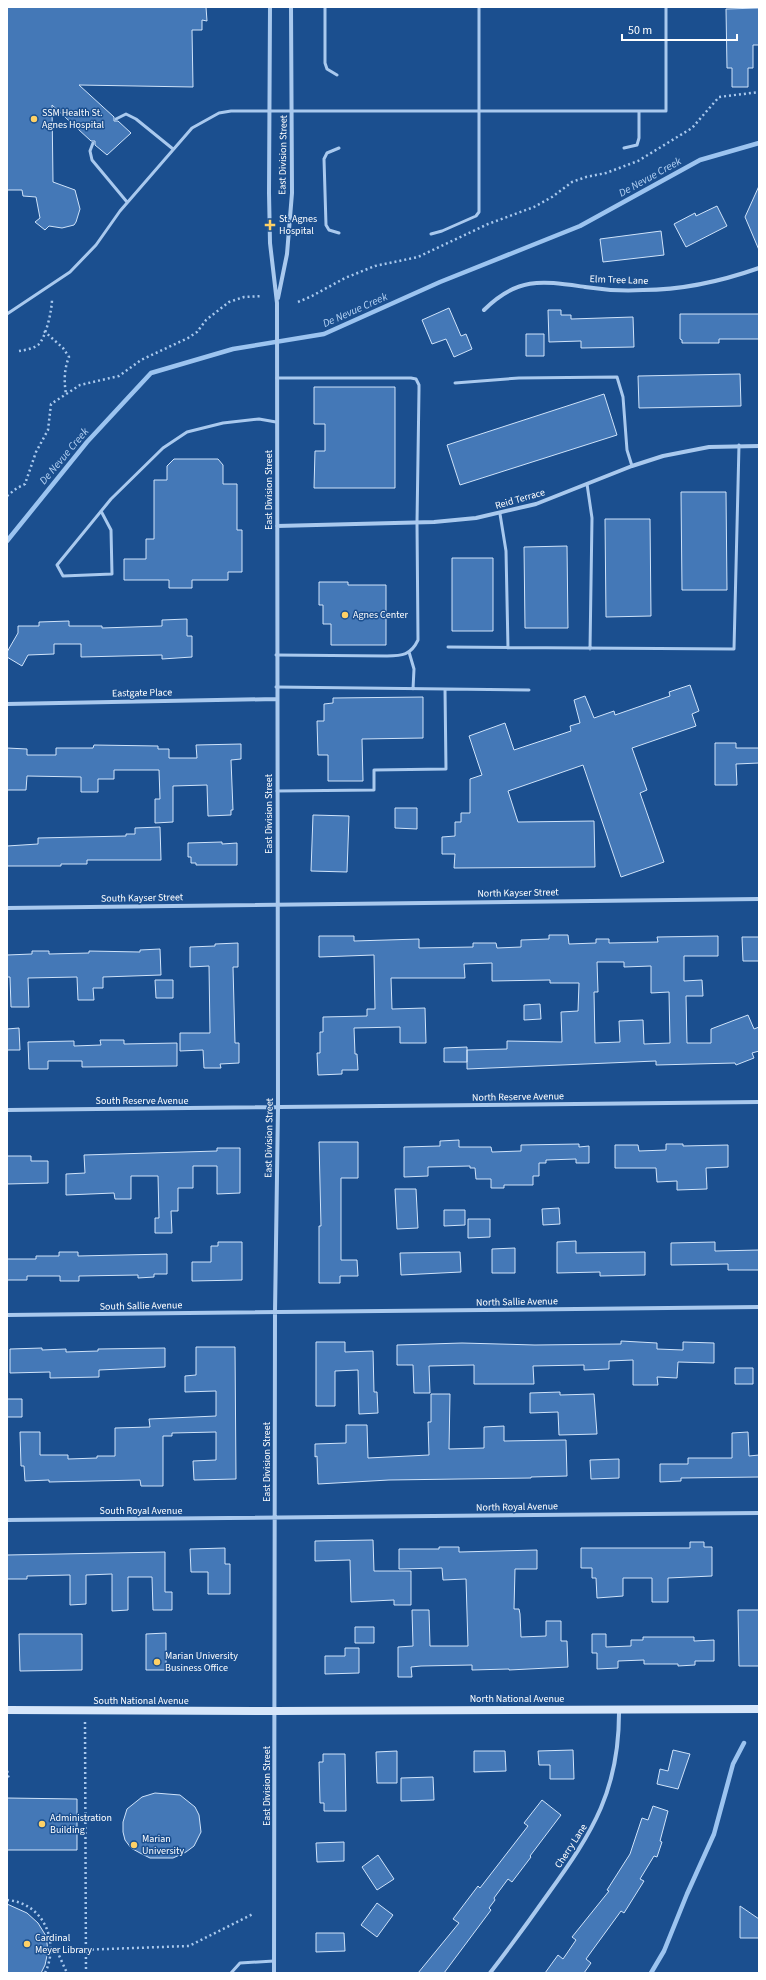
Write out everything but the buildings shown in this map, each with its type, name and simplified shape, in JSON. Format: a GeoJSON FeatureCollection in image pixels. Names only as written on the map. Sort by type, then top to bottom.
{"type":"FeatureCollection","features":[{"type":"Feature","properties":{"kind":"street","name":"East Division Street"},"geometry":{"type":"LineString","coordinates":[[270,7],[268,111],[270,243],[277,303],[276,699],[278,1108],[275,1312],[274,1973]]}},
{"type":"Feature","properties":{"kind":"street","name":"East Division Street"},"geometry":{"type":"LineString","coordinates":[[277,303],[287,254],[292,193],[291,7]]}},
{"type":"Feature","properties":{"kind":"street","name":"Elm Tree Lane"},"geometry":{"type":"LineString","coordinates":[[484,310],[508,291],[534,283],[561,282],[587,287],[618,290],[656,290],[719,280],[759,268]]}},
{"type":"Feature","properties":{"kind":"street","name":"Reid Terrace"},"geometry":{"type":"LineString","coordinates":[[277,526],[458,521],[500,514],[536,504],[632,466],[686,451],[739,445],[759,446]]}},
{"type":"Feature","properties":{"kind":"street","name":"Eastgate Place"},"geometry":{"type":"LineString","coordinates":[[7,704],[276,699]]}},
{"type":"Feature","properties":{"kind":"street","name":"North Kayser Street"},"geometry":{"type":"LineString","coordinates":[[277,904],[759,899]]}},
{"type":"Feature","properties":{"kind":"street","name":"South Kayser Street"},"geometry":{"type":"LineString","coordinates":[[7,908],[277,904]]}},
{"type":"Feature","properties":{"kind":"street","name":"North Reserve Avenue"},"geometry":{"type":"LineString","coordinates":[[278,1108],[759,1102]]}},
{"type":"Feature","properties":{"kind":"street","name":"South Reserve Avenue"},"geometry":{"type":"LineString","coordinates":[[7,1110],[278,1108]]}},
{"type":"Feature","properties":{"kind":"street","name":"North Sallie Avenue"},"geometry":{"type":"LineString","coordinates":[[275,1312],[759,1307]]}},
{"type":"Feature","properties":{"kind":"street","name":"South Sallie Avenue"},"geometry":{"type":"LineString","coordinates":[[7,1315],[275,1312]]}},
{"type":"Feature","properties":{"kind":"street","name":"North Royal Avenue"},"geometry":{"type":"LineString","coordinates":[[275,1518],[759,1513]]}},
{"type":"Feature","properties":{"kind":"street","name":"South Royal Avenue"},"geometry":{"type":"LineString","coordinates":[[7,1520],[275,1518]]}},
{"type":"Feature","properties":{"kind":"street","name":"Cherry Lane"},"geometry":{"type":"LineString","coordinates":[[490,1973],[578,1854],[595,1824],[609,1789],[616,1760],[619,1709]]}},
{"type":"Feature","properties":{"kind":"street","name":"North National Avenue"},"geometry":{"type":"LineString","coordinates":[[275,1712],[759,1709]]}},
{"type":"Feature","properties":{"kind":"street","name":"South National Avenue"},"geometry":{"type":"LineString","coordinates":[[7,1710],[275,1712]]}},
{"type":"Feature","properties":{"kind":"lane"},"geometry":{"type":"LineString","coordinates":[[325,7],[325,63],[327,69],[337,75]]}},
{"type":"Feature","properties":{"kind":"lane"},"geometry":{"type":"LineString","coordinates":[[431,234],[442,231],[476,216],[479,212],[479,7]]}},
{"type":"Feature","properties":{"kind":"lane"},"geometry":{"type":"LineString","coordinates":[[7,314],[70,272],[96,245],[127,202],[192,128],[219,113],[268,111],[666,111],[666,7]]}},
{"type":"Feature","properties":{"kind":"lane"},"geometry":{"type":"LineString","coordinates":[[624,148],[637,145],[639,138],[639,111]]}},
{"type":"Feature","properties":{"kind":"lane"},"geometry":{"type":"LineString","coordinates":[[116,119],[126,114],[136,119],[174,149]]}},
{"type":"Feature","properties":{"kind":"lane"},"geometry":{"type":"LineString","coordinates":[[93,143],[90,150],[92,160],[127,202]]}},
{"type":"Feature","properties":{"kind":"lane"},"geometry":{"type":"LineString","coordinates":[[338,148],[327,153],[324,159],[326,225],[329,230],[339,233]]}},
{"type":"Feature","properties":{"kind":"lane"},"geometry":{"type":"LineString","coordinates":[[276,378],[391,377],[416,379],[419,385],[417,523],[418,640],[414,648],[403,656],[276,655]]}},
{"type":"Feature","properties":{"kind":"lane"},"geometry":{"type":"LineString","coordinates":[[455,382],[519,378],[617,377],[623,396],[627,450],[632,466]]}},
{"type":"Feature","properties":{"kind":"lane"},"geometry":{"type":"LineString","coordinates":[[101,511],[111,530],[112,574],[63,576],[56,565],[101,511],[111,499],[163,448],[187,432],[223,423],[259,419],[276,422]]}},
{"type":"Feature","properties":{"kind":"lane"},"geometry":{"type":"LineString","coordinates":[[448,647],[734,649],[739,445]]}},
{"type":"Feature","properties":{"kind":"lane"},"geometry":{"type":"LineString","coordinates":[[587,484],[592,518],[590,649]]}},
{"type":"Feature","properties":{"kind":"lane"},"geometry":{"type":"LineString","coordinates":[[500,514],[506,551],[508,648]]}},
{"type":"Feature","properties":{"kind":"lane"},"geometry":{"type":"LineString","coordinates":[[409,652],[414,669],[413,689]]}},
{"type":"Feature","properties":{"kind":"lane"},"geometry":{"type":"LineString","coordinates":[[276,688],[529,690]]}},
{"type":"Feature","properties":{"kind":"lane"},"geometry":{"type":"LineString","coordinates":[[277,791],[374,790],[374,770],[446,769],[445,689]]}},
{"type":"Feature","properties":{"kind":"lane"},"geometry":{"type":"LineString","coordinates":[[231,1973],[240,1963],[274,1961]]}},
{"type":"Feature","properties":{"kind":"path"},"geometry":{"type":"LineString","coordinates":[[298,302],[345,278],[375,266],[418,257],[488,224],[534,206],[552,197],[572,182],[586,177],[606,173],[638,161],[692,128],[719,97],[759,92]]}},
{"type":"Feature","properties":{"kind":"path"},"geometry":{"type":"LineString","coordinates":[[7,496],[25,484],[36,452],[48,430],[51,404],[80,385],[119,376],[141,360],[188,338],[197,332],[206,320],[228,302],[244,297],[262,296]]}},
{"type":"Feature","properties":{"kind":"path"},"geometry":{"type":"LineString","coordinates":[[19,351],[31,349],[38,345],[52,309],[52,299]]}},
{"type":"Feature","properties":{"kind":"path"},"geometry":{"type":"LineString","coordinates":[[44,331],[63,348],[68,357],[65,383],[66,394]]}},
{"type":"Feature","properties":{"kind":"path"},"geometry":{"type":"LineString","coordinates":[[85,1710],[86,1973]]}},
{"type":"Feature","properties":{"kind":"path"},"geometry":{"type":"LineString","coordinates":[[7,1771],[9,1775],[7,1779]]}},
{"type":"Feature","properties":{"kind":"path"},"geometry":{"type":"LineString","coordinates":[[7,1900],[15,1901],[29,1907],[41,1918],[49,1932],[52,1951],[50,1963],[45,1973]]}},
{"type":"Feature","properties":{"kind":"path"},"geometry":{"type":"LineString","coordinates":[[52,1951],[189,1946],[253,1914]]}},
{"type":"Feature","properties":{"kind":"path"},"geometry":{"type":"LineString","coordinates":[[57,1950],[66,1973]]}},
{"type":"Feature","properties":{"kind":"waterway","name":"De Nevue Creek"},"geometry":{"type":"LineString","coordinates":[[7,541],[87,442],[151,373],[233,349],[324,334],[440,282],[580,226],[700,160],[759,143]]}},
{"type":"Feature","properties":{"kind":"waterway"},"geometry":{"type":"LineString","coordinates":[[651,1973],[664,1951],[687,1894],[714,1834],[733,1764],[744,1743]]}},
{"type":"Feature","properties":{"kind":"place","name":"SSM Health St. Agnes Hospital"},"geometry":{"type":"Point","coordinates":[34,119]}},
{"type":"Feature","properties":{"kind":"place","name":"St. Agnes Hospital"},"geometry":{"type":"Point","coordinates":[270,225]}},
{"type":"Feature","properties":{"kind":"place","name":"Agnes Center"},"geometry":{"type":"Point","coordinates":[345,615]}},
{"type":"Feature","properties":{"kind":"place","name":"Marian University Business Office"},"geometry":{"type":"Point","coordinates":[157,1662]}},
{"type":"Feature","properties":{"kind":"place","name":"Administration Building"},"geometry":{"type":"Point","coordinates":[42,1824]}},
{"type":"Feature","properties":{"kind":"place","name":"Marian University"},"geometry":{"type":"Point","coordinates":[134,1845]}},
{"type":"Feature","properties":{"kind":"place","name":"Cardinal Meyer Library"},"geometry":{"type":"Point","coordinates":[27,1944]}}]}
